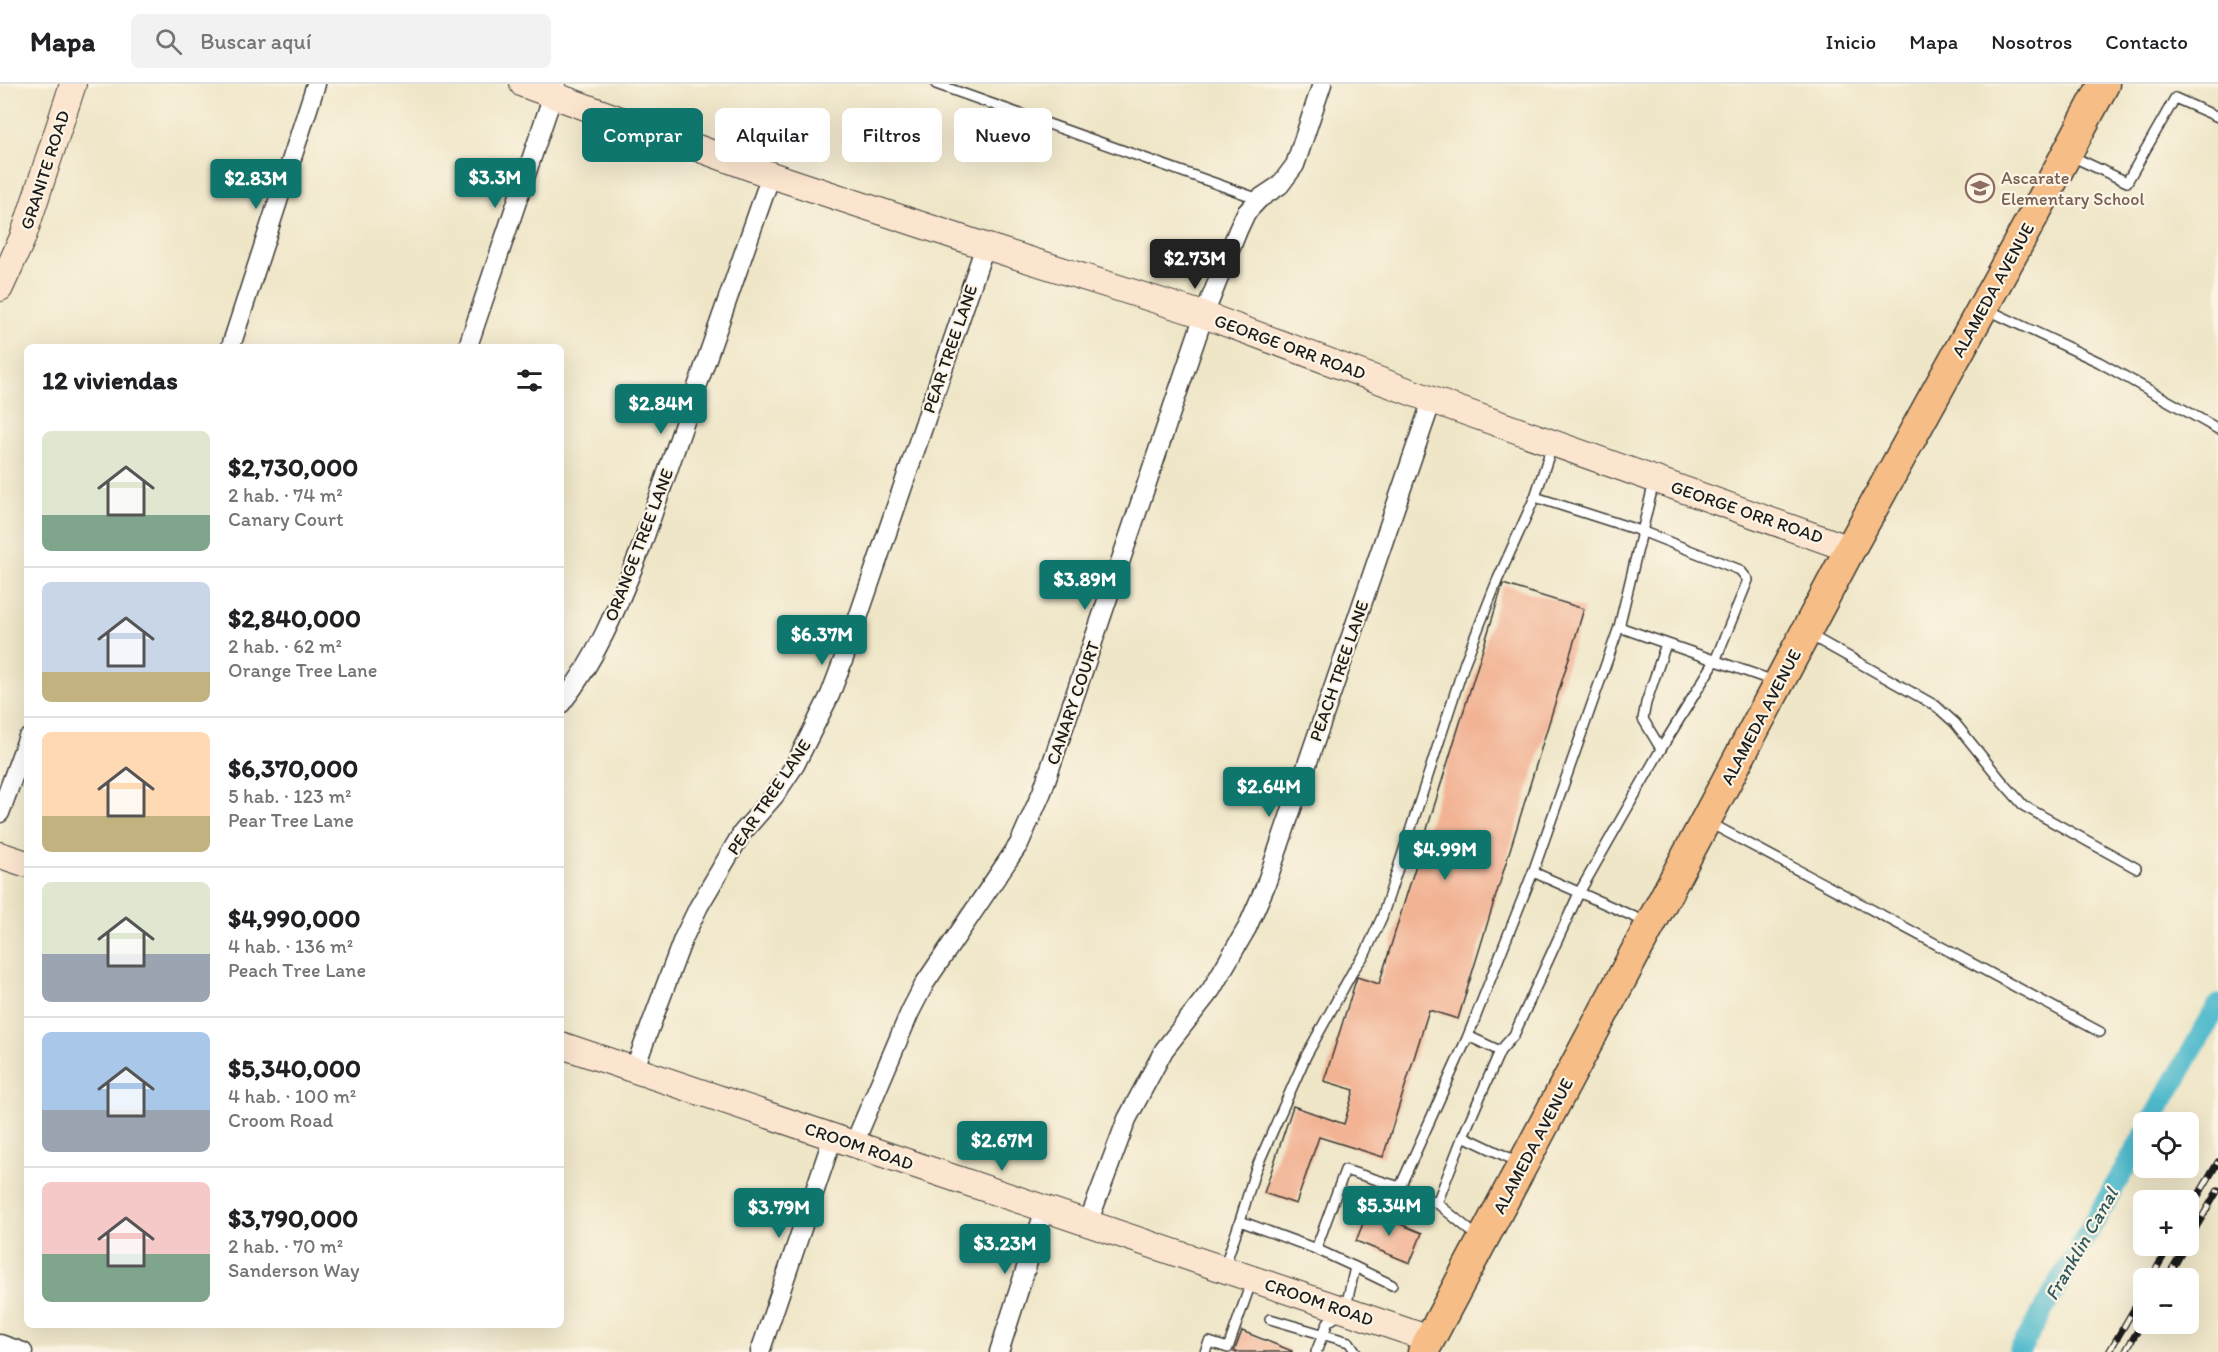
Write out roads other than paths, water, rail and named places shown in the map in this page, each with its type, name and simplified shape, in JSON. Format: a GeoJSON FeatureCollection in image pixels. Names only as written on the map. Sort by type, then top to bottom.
{"type":"FeatureCollection","features":[{"type":"Feature","properties":{"kind":"main road","name":"ALAMEDA AVENUE"},"geometry":{"type":"LineString","coordinates":[[1426,1346],[1850,549],[2104,84]]}},
{"type":"Feature","properties":{"kind":"street","name":"GRANITE ROAD"},"geometry":{"type":"LineString","coordinates":[[0,288],[23,237],[73,84]]}},
{"type":"Feature","properties":{"kind":"street"},"geometry":{"type":"LineString","coordinates":[[232,344],[316,84]]}},
{"type":"Feature","properties":{"kind":"street","name":"GEORGE ORR ROAD"},"geometry":{"type":"LineString","coordinates":[[523,84],[555,89],[771,175],[1204,315],[1432,400],[1850,549]]}},
{"type":"Feature","properties":{"kind":"street","name":"CANARY COURT"},"geometry":{"type":"LineString","coordinates":[[760,1352],[844,1141],[925,983],[1019,844],[1031,818],[1042,792],[1204,315],[1246,213],[1258,199],[1280,185],[1296,165],[1322,84]]}},
{"type":"Feature","properties":{"kind":"street"},"geometry":{"type":"LineString","coordinates":[[469,344],[555,89]]}},
{"type":"Feature","properties":{"kind":"street","name":"ORANGE TREE LANE"},"geometry":{"type":"LineString","coordinates":[[564,699],[596,650],[624,590],[771,175]]}},
{"type":"Feature","properties":{"kind":"street","name":"PEAR TREE LANE"},"geometry":{"type":"LineString","coordinates":[[634,1070],[683,939],[699,906],[742,833],[775,795],[795,765],[830,695],[985,246]]}},
{"type":"Feature","properties":{"kind":"street","name":"PEACH TREE LANE"},"geometry":{"type":"LineString","coordinates":[[1088,1224],[1133,1109],[1164,1050],[1211,990],[1247,928],[1265,887],[1432,400]]}},
{"type":"Feature","properties":{"kind":"street"},"geometry":{"type":"LineString","coordinates":[[0,813],[24,747]]}},
{"type":"Feature","properties":{"kind":"street"},"geometry":{"type":"LineString","coordinates":[[0,855],[24,863]]}},
{"type":"Feature","properties":{"kind":"street","name":"CROOM ROAD"},"geometry":{"type":"LineString","coordinates":[[564,1046],[1346,1311],[1426,1346]]}},
{"type":"Feature","properties":{"kind":"street"},"geometry":{"type":"LineString","coordinates":[[999,1352],[1045,1209]]}},
{"type":"Feature","properties":{"kind":"street"},"geometry":{"type":"LineString","coordinates":[[0,1344],[23,1352]]}},
{"type":"Feature","properties":{"kind":"lane"},"geometry":{"type":"LineString","coordinates":[[936,84],[1258,199]]}},
{"type":"Feature","properties":{"kind":"lane"},"geometry":{"type":"LineString","coordinates":[[2067,154],[2127,182],[2175,98],[2218,117]]}},
{"type":"Feature","properties":{"kind":"lane"},"geometry":{"type":"LineString","coordinates":[[1983,308],[2098,362],[2218,429]]}},
{"type":"Feature","properties":{"kind":"lane"},"geometry":{"type":"LineString","coordinates":[[1223,1269],[1255,1171],[1306,1056],[1354,969],[1365,954],[1382,917],[1465,662],[1534,497],[1553,443]]}},
{"type":"Feature","properties":{"kind":"lane"},"geometry":{"type":"LineString","coordinates":[[1400,1188],[1468,1036],[1533,873],[1619,627],[1655,480]]}},
{"type":"Feature","properties":{"kind":"lane"},"geometry":{"type":"LineString","coordinates":[[1437,1203],[1500,1051],[1514,1035],[1579,893],[1661,748],[1715,661],[1748,580],[1740,570],[1641,531],[1534,497]]}},
{"type":"Feature","properties":{"kind":"lane"},"geometry":{"type":"LineString","coordinates":[[1619,627],[1779,682]]}},
{"type":"Feature","properties":{"kind":"lane"},"geometry":{"type":"LineString","coordinates":[[1806,633],[1936,706],[1955,723],[2024,806],[2136,868]]}},
{"type":"Feature","properties":{"kind":"lane"},"geometry":{"type":"LineString","coordinates":[[1661,748],[1643,719],[1666,644]]}},
{"type":"Feature","properties":{"kind":"lane"},"geometry":{"type":"LineString","coordinates":[[1705,821],[2100,1032]]}},
{"type":"Feature","properties":{"kind":"lane"},"geometry":{"type":"LineString","coordinates":[[1533,873],[1651,924]]}},
{"type":"Feature","properties":{"kind":"lane"},"geometry":{"type":"LineString","coordinates":[[1468,1036],[1500,1051]]}},
{"type":"Feature","properties":{"kind":"lane"},"geometry":{"type":"LineString","coordinates":[[1463,1136],[1523,1164]]}},
{"type":"Feature","properties":{"kind":"lane"},"geometry":{"type":"LineString","coordinates":[[1316,1249],[1345,1170],[1437,1203],[1483,1241]]}},
{"type":"Feature","properties":{"kind":"lane"},"geometry":{"type":"LineString","coordinates":[[1240,1221],[1316,1249],[1392,1286]]}},
{"type":"Feature","properties":{"kind":"lane"},"geometry":{"type":"LineString","coordinates":[[1316,1352],[1328,1322],[1346,1311],[1355,1267]]}},
{"type":"Feature","properties":{"kind":"lane"},"geometry":{"type":"LineString","coordinates":[[1205,1352],[1209,1342],[1228,1348],[1253,1279]]}},
{"type":"Feature","properties":{"kind":"lane"},"geometry":{"type":"LineString","coordinates":[[1270,1319],[1349,1342],[1356,1352]]}},
{"type":"Feature","properties":{"kind":"waterway","name":"Franklin Canal"},"geometry":{"type":"LineString","coordinates":[[2157,1112],[2218,1005]]}},
{"type":"Feature","properties":{"kind":"waterway","name":"Franklin Canal"},"geometry":{"type":"LineString","coordinates":[[2019,1352],[2133,1154]]}},
{"type":"Feature","properties":{"kind":"railway"},"geometry":{"type":"LineString","coordinates":[[2199,1194],[2218,1162]]}},
{"type":"Feature","properties":{"kind":"railway"},"geometry":{"type":"LineString","coordinates":[[2199,1222],[2218,1190]]}},
{"type":"Feature","properties":{"kind":"railway"},"geometry":{"type":"LineString","coordinates":[[2157,1268],[2164,1256]]}},
{"type":"Feature","properties":{"kind":"railway"},"geometry":{"type":"LineString","coordinates":[[2173,1268],[2180,1256]]}},
{"type":"Feature","properties":{"kind":"railway"},"geometry":{"type":"LineString","coordinates":[[2109,1352],[2133,1311]]}},
{"type":"Feature","properties":{"kind":"railway"},"geometry":{"type":"LineString","coordinates":[[2125,1352],[2136,1334]]}},
{"type":"Feature","properties":{"kind":"place","name":"Ascarate Elementary School"},"geometry":{"type":"Point","coordinates":[1980,188]}}]}
